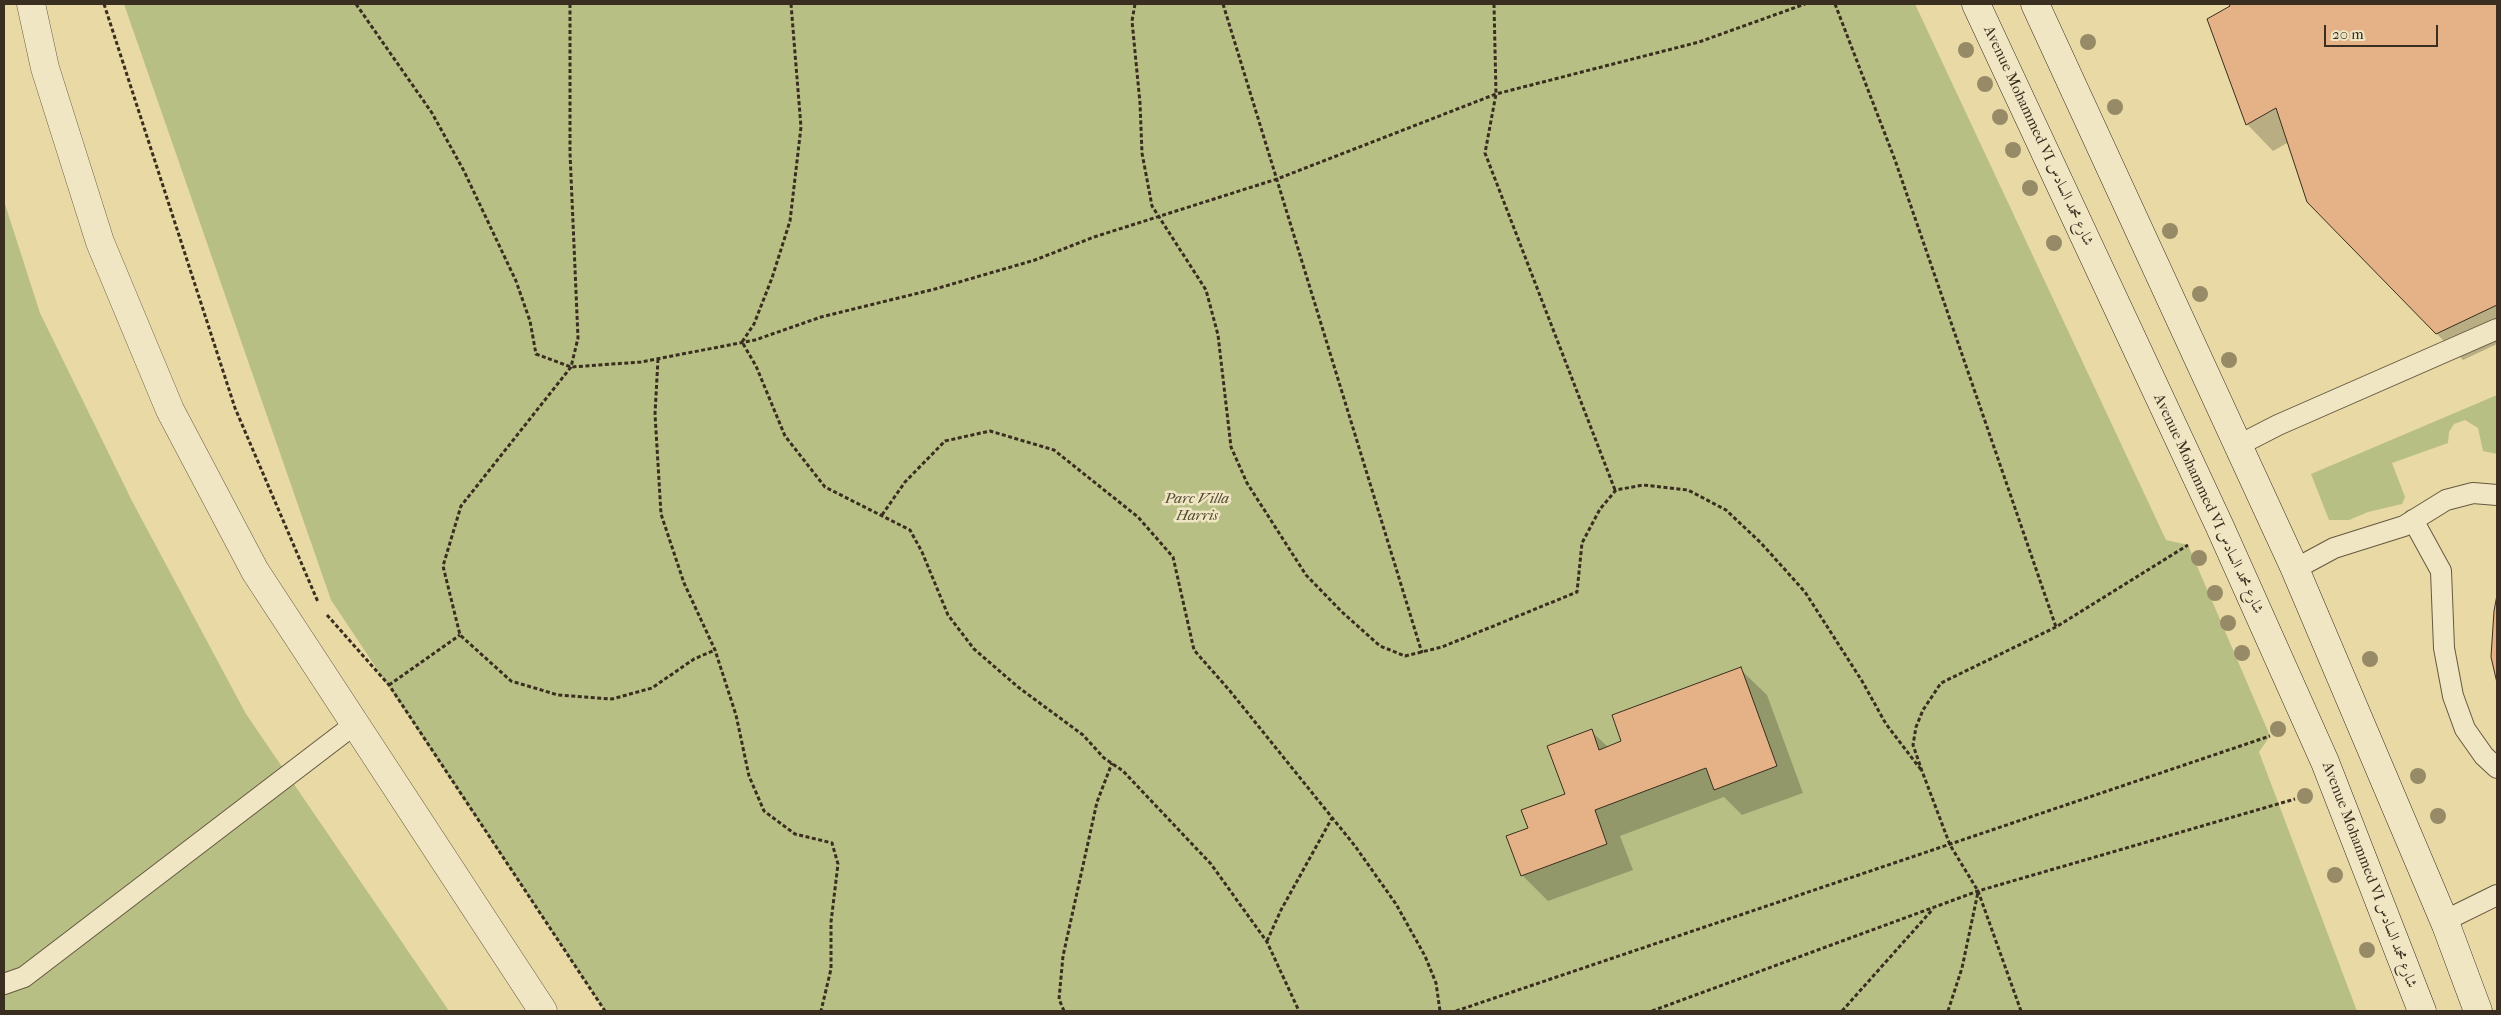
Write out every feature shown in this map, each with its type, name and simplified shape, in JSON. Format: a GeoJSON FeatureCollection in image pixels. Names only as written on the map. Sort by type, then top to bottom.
{"type":"FeatureCollection","features":[{"type":"Feature","properties":{"kind":"main road"},"geometry":{"type":"LineString","coordinates":[[31,4],[45,68],[100,242],[170,410],[255,572],[543,1011]]}},
{"type":"Feature","properties":{"kind":"main road","name":"Avenue Mohammed VI شارع محمد السادس"},"geometry":{"type":"LineString","coordinates":[[1976,4],[2220,527],[2321,753],[2422,1011]]}},
{"type":"Feature","properties":{"kind":"main road"},"geometry":{"type":"LineString","coordinates":[[2035,4],[2296,569],[2444,921],[2478,1011]]}},
{"type":"Feature","properties":{"kind":"lane"},"geometry":{"type":"LineString","coordinates":[[2239,445],[2497,329]]}},
{"type":"Feature","properties":{"kind":"lane"},"geometry":{"type":"LineString","coordinates":[[2296,569],[2334,548],[2404,526],[2446,500],[2473,493],[2497,495]]}},
{"type":"Feature","properties":{"kind":"lane"},"geometry":{"type":"LineString","coordinates":[[2413,520],[2442,571],[2444,648],[2453,696],[2466,729],[2484,756],[2497,768]]}},
{"type":"Feature","properties":{"kind":"lane"},"geometry":{"type":"LineString","coordinates":[[4,984],[24,977],[355,724]]}},
{"type":"Feature","properties":{"kind":"lane"},"geometry":{"type":"LineString","coordinates":[[2444,921],[2497,895]]}},
{"type":"Feature","properties":{"kind":"path"},"geometry":{"type":"LineString","coordinates":[[104,4],[235,408],[321,608],[389,685],[605,1011]]}},
{"type":"Feature","properties":{"kind":"path"},"geometry":{"type":"LineString","coordinates":[[356,4],[432,113],[464,171],[516,281],[530,321],[536,354],[571,367],[658,359],[742,342],[821,317],[935,289],[1026,262],[1277,179],[1496,94],[1699,42],[1805,4]]}},
{"type":"Feature","properties":{"kind":"path"},"geometry":{"type":"LineString","coordinates":[[570,4],[570,153],[578,338],[571,367],[461,506],[443,566],[460,635],[511,681],[558,695],[612,699],[652,688],[694,659],[715,650]]}},
{"type":"Feature","properties":{"kind":"path"},"geometry":{"type":"LineString","coordinates":[[742,342],[754,324],[772,278],[790,222],[801,127],[791,4]]}},
{"type":"Feature","properties":{"kind":"path"},"geometry":{"type":"LineString","coordinates":[[1135,4],[1132,21],[1140,103],[1142,153],[1152,206],[1206,290],[1218,335],[1231,447],[1247,483],[1306,575],[1342,612],[1380,646],[1405,656],[1442,648],[1577,592],[1582,543],[1600,509],[1616,490],[1643,485],[1688,490],[1726,510],[1761,543],[1805,592],[1862,682],[1886,724],[1922,771]]}},
{"type":"Feature","properties":{"kind":"path"},"geometry":{"type":"LineString","coordinates":[[1223,4],[1422,653]]}},
{"type":"Feature","properties":{"kind":"path"},"geometry":{"type":"LineString","coordinates":[[1494,4],[1496,94],[1484,153],[1616,490]]}},
{"type":"Feature","properties":{"kind":"path"},"geometry":{"type":"LineString","coordinates":[[1834,4],[1895,160],[2056,627]]}},
{"type":"Feature","properties":{"kind":"path"},"geometry":{"type":"LineString","coordinates":[[742,342],[756,366],[785,436],[825,487],[910,530],[922,552],[948,615],[974,649],[1018,687],[1083,735],[1104,758],[1123,771],[1211,864],[1267,942],[1298,1011]]}},
{"type":"Feature","properties":{"kind":"path"},"geometry":{"type":"LineString","coordinates":[[658,359],[655,414],[660,514],[684,583],[715,650],[736,715],[749,776],[764,810],[796,834],[832,842],[838,864],[831,922],[831,969],[821,1011]]}},
{"type":"Feature","properties":{"kind":"path"},"geometry":{"type":"LineString","coordinates":[[882,515],[905,482],[945,441],[990,431],[1054,450],[1138,517],[1173,557],[1194,650],[1258,725],[1355,846],[1396,904],[1426,956],[1436,983],[1440,1011]]}},
{"type":"Feature","properties":{"kind":"path"},"geometry":{"type":"LineString","coordinates":[[2021,1011],[1978,891],[1950,845],[1922,771],[1913,745],[1916,727],[1923,710],[1941,683],[2056,627],[2188,545]]}},
{"type":"Feature","properties":{"kind":"path"},"geometry":{"type":"LineString","coordinates":[[389,685],[460,635]]}},
{"type":"Feature","properties":{"kind":"path"},"geometry":{"type":"LineString","coordinates":[[1456,1011],[2270,736]]}},
{"type":"Feature","properties":{"kind":"path"},"geometry":{"type":"LineString","coordinates":[[1064,1011],[1059,999],[1063,956],[1097,802],[1112,763]]}},
{"type":"Feature","properties":{"kind":"path"},"geometry":{"type":"LineString","coordinates":[[1652,1011],[1978,891],[2295,799]]}},
{"type":"Feature","properties":{"kind":"path"},"geometry":{"type":"LineString","coordinates":[[1267,942],[1281,910],[1332,818]]}},
{"type":"Feature","properties":{"kind":"path"},"geometry":{"type":"LineString","coordinates":[[1948,1011],[1962,968],[1978,891]]}},
{"type":"Feature","properties":{"kind":"path"},"geometry":{"type":"LineString","coordinates":[[1842,1011],[1933,908]]}},
{"type":"Feature","properties":{"kind":"green space","name":"Parc Villa Harris"},"geometry":{"type":"Polygon","coordinates":[[[124,4],[1915,4],[2166,540],[2188,545],[2270,736],[2259,752],[2357,1011],[605,1011],[331,600],[124,4]]]}},
{"type":"Feature","properties":{"kind":"green space"},"geometry":{"type":"Polygon","coordinates":[[[4,201],[40,313],[132,501],[246,714],[449,1011],[4,1011],[4,201]]]}},
{"type":"Feature","properties":{"kind":"green space"},"geometry":{"type":"Polygon","coordinates":[[[2497,395],[2497,454],[2483,451],[2478,428],[2465,420],[2454,424],[2449,432],[2448,443],[2392,463],[2405,497],[2402,504],[2368,512],[2349,520],[2329,520],[2311,474],[2497,395]]]}},
{"type":"Feature","properties":{"kind":"building"},"geometry":{"type":"Polygon","coordinates":[[[2229,4],[2497,4],[2497,305],[2436,334],[2307,202],[2276,108],[2246,125],[2207,19],[2230,6],[2229,4]]]}},
{"type":"Feature","properties":{"kind":"building"},"geometry":{"type":"Polygon","coordinates":[[[2497,595],[2497,683],[2491,657],[2497,595]]]}},
{"type":"Feature","properties":{"kind":"building"},"geometry":{"type":"Polygon","coordinates":[[[1741,667],[1777,766],[1714,790],[1706,768],[1595,810],[1607,844],[1521,876],[1506,836],[1528,828],[1521,810],[1565,794],[1547,746],[1592,729],[1599,750],[1621,741],[1612,715],[1741,667]]]}}]}
